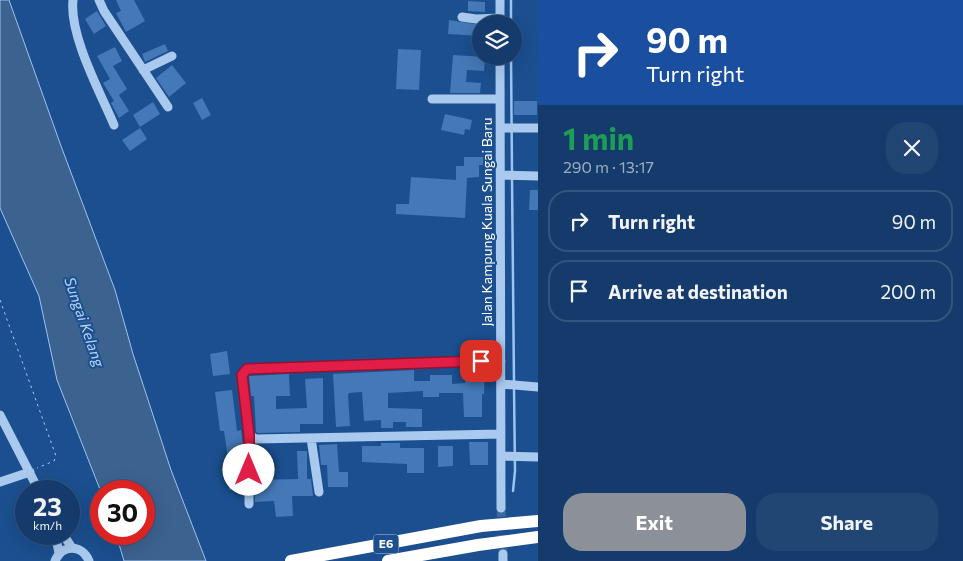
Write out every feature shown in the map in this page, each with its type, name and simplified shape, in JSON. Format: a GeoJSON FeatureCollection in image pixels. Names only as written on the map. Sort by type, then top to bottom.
{"type":"FeatureCollection","features":[{"type":"Feature","properties":{"kind":"highway","name":"E6"},"geometry":{"type":"LineString","coordinates":[[291,561],[481,526],[538,521]]}},
{"type":"Feature","properties":{"kind":"highway","name":"E6"},"geometry":{"type":"LineString","coordinates":[[388,561],[478,545],[538,537]]}},
{"type":"Feature","properties":{"kind":"street"},"geometry":{"type":"LineString","coordinates":[[73,0],[74,26],[87,63],[114,125]]}},
{"type":"Feature","properties":{"kind":"street"},"geometry":{"type":"LineString","coordinates":[[99,0],[104,12],[168,107]]}},
{"type":"Feature","properties":{"kind":"street"},"geometry":{"type":"LineString","coordinates":[[500,0],[500,15]]}},
{"type":"Feature","properties":{"kind":"street"},"geometry":{"type":"LineString","coordinates":[[462,17],[472,18]]}},
{"type":"Feature","properties":{"kind":"street"},"geometry":{"type":"LineString","coordinates":[[143,70],[172,56]]}},
{"type":"Feature","properties":{"kind":"street","name":"Jalan Kampung Kuala Sungai Baru"},"geometry":{"type":"LineString","coordinates":[[500,65],[504,175],[501,361],[505,384],[501,434],[506,456],[501,508]]}},
{"type":"Feature","properties":{"kind":"street"},"geometry":{"type":"LineString","coordinates":[[432,99],[500,99]]}},
{"type":"Feature","properties":{"kind":"street"},"geometry":{"type":"LineString","coordinates":[[503,128],[538,128]]}},
{"type":"Feature","properties":{"kind":"street"},"geometry":{"type":"LineString","coordinates":[[504,175],[538,176]]}},
{"type":"Feature","properties":{"kind":"street"},"geometry":{"type":"LineString","coordinates":[[249,504],[249,435],[242,375],[247,369],[501,361]]}},
{"type":"Feature","properties":{"kind":"street"},"geometry":{"type":"LineString","coordinates":[[505,384],[538,387]]}},
{"type":"Feature","properties":{"kind":"street"},"geometry":{"type":"LineString","coordinates":[[0,415],[34,480]]}},
{"type":"Feature","properties":{"kind":"street"},"geometry":{"type":"LineString","coordinates":[[249,435],[256,439],[501,434]]}},
{"type":"Feature","properties":{"kind":"street"},"geometry":{"type":"LineString","coordinates":[[311,438],[319,492]]}},
{"type":"Feature","properties":{"kind":"street"},"geometry":{"type":"LineString","coordinates":[[506,456],[538,457]]}},
{"type":"Feature","properties":{"kind":"street"},"geometry":{"type":"LineString","coordinates":[[0,482],[30,472]]}},
{"type":"Feature","properties":{"kind":"street"},"geometry":{"type":"LineString","coordinates":[[57,557],[63,550],[72,548],[82,551],[89,561]]}},
{"type":"Feature","properties":{"kind":"path"},"geometry":{"type":"LineString","coordinates":[[0,300],[56,456],[54,461],[30,472]]}},
{"type":"Feature","properties":{"kind":"water","name":"Sungai Kelang"},"geometry":{"type":"Polygon","coordinates":[[[0,0],[9,0],[115,290],[133,354],[171,470],[206,561],[124,561],[119,545],[155,545],[155,480],[96,480],[57,380],[39,296],[0,208],[0,0]]]}},
{"type":"Feature","properties":{"kind":"building"},"geometry":{"type":"Polygon","coordinates":[[[116,0],[134,0],[145,21],[126,32],[116,13],[121,11],[116,0]]]}},
{"type":"Feature","properties":{"kind":"building"},"geometry":{"type":"Polygon","coordinates":[[[468,1],[485,2],[485,12],[468,11],[468,1]]]}},
{"type":"Feature","properties":{"kind":"building"},"geometry":{"type":"Polygon","coordinates":[[[97,11],[106,26],[94,34],[85,19],[97,11]]]}},
{"type":"Feature","properties":{"kind":"building"},"geometry":{"type":"Polygon","coordinates":[[[449,20],[472,24],[472,35],[448,34],[449,20]]]}},
{"type":"Feature","properties":{"kind":"building"},"geometry":{"type":"Polygon","coordinates":[[[165,44],[168,51],[145,62],[142,54],[165,44]]]}},
{"type":"Feature","properties":{"kind":"building"},"geometry":{"type":"Polygon","coordinates":[[[115,47],[122,61],[113,66],[127,89],[119,95],[129,111],[119,118],[111,103],[114,101],[103,83],[110,79],[97,56],[115,47]]]}},
{"type":"Feature","properties":{"kind":"building"},"geometry":{"type":"Polygon","coordinates":[[[398,49],[421,50],[419,90],[396,89],[398,49]]]}},
{"type":"Feature","properties":{"kind":"building"},"geometry":{"type":"Polygon","coordinates":[[[453,55],[472,56],[472,65],[484,65],[484,71],[467,70],[466,82],[481,83],[480,93],[450,93],[453,55]]]}},
{"type":"Feature","properties":{"kind":"building"},"geometry":{"type":"Polygon","coordinates":[[[172,65],[186,83],[169,97],[156,78],[172,65]]]}},
{"type":"Feature","properties":{"kind":"building"},"geometry":{"type":"Polygon","coordinates":[[[202,98],[211,115],[202,120],[193,103],[202,98]]]}},
{"type":"Feature","properties":{"kind":"building"},"geometry":{"type":"Polygon","coordinates":[[[514,101],[537,101],[537,115],[514,115],[514,101]]]}},
{"type":"Feature","properties":{"kind":"building"},"geometry":{"type":"Polygon","coordinates":[[[153,102],[160,114],[140,127],[133,115],[153,102]]]}},
{"type":"Feature","properties":{"kind":"building"},"geometry":{"type":"Polygon","coordinates":[[[445,114],[472,120],[470,130],[465,129],[464,135],[441,130],[445,114]]]}},
{"type":"Feature","properties":{"kind":"building"},"geometry":{"type":"Polygon","coordinates":[[[140,128],[147,139],[130,151],[122,140],[140,128]]]}},
{"type":"Feature","properties":{"kind":"building"},"geometry":{"type":"Polygon","coordinates":[[[464,157],[488,157],[488,165],[479,165],[479,177],[467,178],[465,218],[396,214],[396,204],[409,204],[411,177],[456,180],[456,166],[464,166],[464,157]]]}},
{"type":"Feature","properties":{"kind":"building"},"geometry":{"type":"Polygon","coordinates":[[[530,190],[538,190],[538,210],[529,210],[530,190]]]}},
{"type":"Feature","properties":{"kind":"building"},"geometry":{"type":"Polygon","coordinates":[[[227,351],[230,374],[213,376],[210,354],[227,351]]]}},
{"type":"Feature","properties":{"kind":"building"},"geometry":{"type":"Polygon","coordinates":[[[466,368],[485,369],[482,417],[464,417],[463,393],[439,393],[439,397],[423,397],[423,391],[388,393],[388,408],[422,409],[422,427],[406,427],[406,422],[393,422],[393,428],[381,428],[381,420],[364,421],[362,392],[349,393],[348,395],[350,426],[336,427],[333,374],[414,370],[414,381],[430,381],[430,375],[452,375],[452,384],[465,383],[466,368]]]}},
{"type":"Feature","properties":{"kind":"building"},"geometry":{"type":"Polygon","coordinates":[[[289,374],[290,396],[276,396],[276,409],[307,408],[305,379],[323,378],[323,424],[300,424],[300,432],[256,432],[254,396],[251,396],[249,376],[289,374]]]}},
{"type":"Feature","properties":{"kind":"building"},"geometry":{"type":"Polygon","coordinates":[[[232,390],[237,431],[241,430],[243,445],[243,466],[240,466],[243,489],[229,490],[228,458],[224,431],[220,431],[215,392],[232,390]]]}},
{"type":"Feature","properties":{"kind":"building"},"geometry":{"type":"Polygon","coordinates":[[[469,442],[488,442],[488,465],[470,465],[469,442]]]}},
{"type":"Feature","properties":{"kind":"building"},"geometry":{"type":"Polygon","coordinates":[[[381,443],[400,443],[400,448],[424,448],[424,473],[407,473],[407,464],[362,462],[362,446],[381,446],[381,443]]]}},
{"type":"Feature","properties":{"kind":"building"},"geometry":{"type":"Polygon","coordinates":[[[337,444],[339,472],[348,472],[348,487],[328,487],[327,465],[321,465],[319,445],[337,444]]]}},
{"type":"Feature","properties":{"kind":"building"},"geometry":{"type":"Polygon","coordinates":[[[438,446],[453,446],[453,466],[438,467],[438,446]]]}},
{"type":"Feature","properties":{"kind":"building"},"geometry":{"type":"Polygon","coordinates":[[[297,451],[307,451],[307,479],[311,479],[313,496],[292,496],[293,516],[276,517],[274,501],[255,502],[255,480],[298,479],[297,451]]]}},
{"type":"Feature","properties":{"kind":"waterway"},"geometry":{"type":"LineString","coordinates":[[511,0],[511,15]]}},
{"type":"Feature","properties":{"kind":"waterway"},"geometry":{"type":"LineString","coordinates":[[511,65],[512,172]]}},
{"type":"Feature","properties":{"kind":"waterway"},"geometry":{"type":"LineString","coordinates":[[512,178],[514,382]]}},
{"type":"Feature","properties":{"kind":"waterway"},"geometry":{"type":"LineString","coordinates":[[513,491],[515,471],[514,388]]}},
{"type":"Feature","properties":{"kind":"tunnel"},"geometry":{"type":"LineString","coordinates":[[501,508],[503,554]]}},
{"type":"Feature","properties":{"kind":"route"},"geometry":{"type":"LineString","coordinates":[[249,470],[249,435],[242,375],[247,369],[481,361]]}}]}
